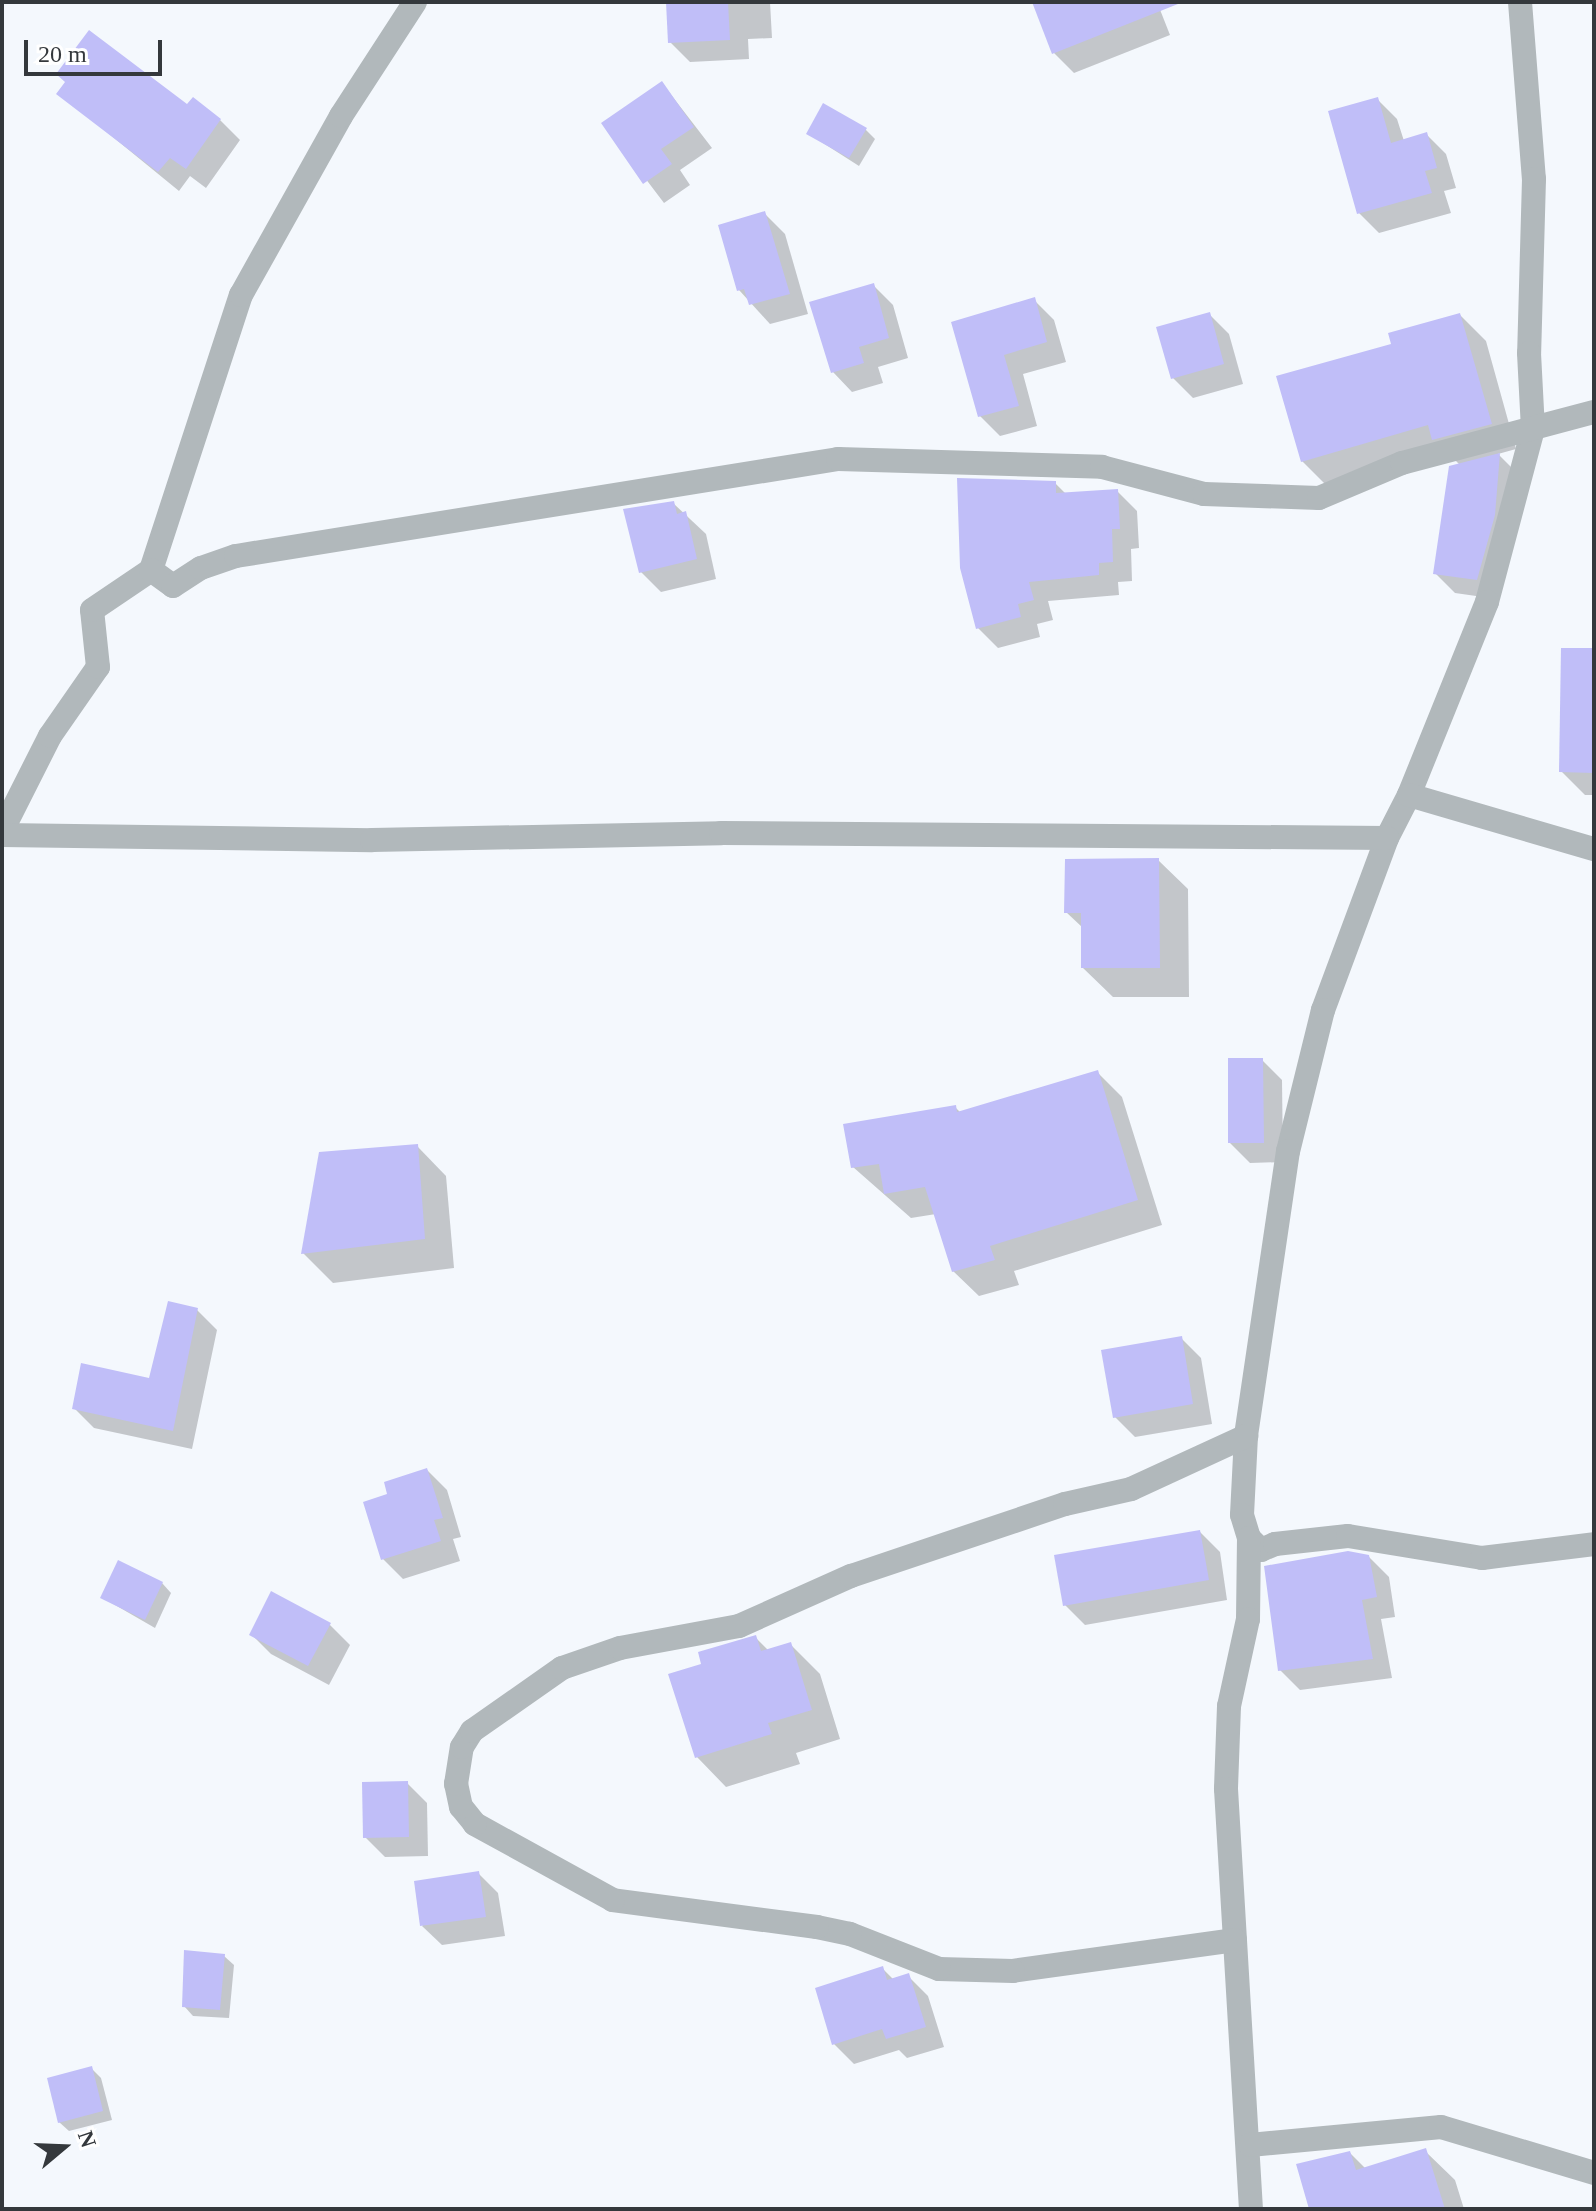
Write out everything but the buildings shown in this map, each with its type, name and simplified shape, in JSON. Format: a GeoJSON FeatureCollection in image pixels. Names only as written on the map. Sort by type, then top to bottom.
{"type":"FeatureCollection","features":[{"type":"Feature","properties":{"kind":"street"},"geometry":{"type":"LineString","coordinates":[[415,2],[341,116],[241,295],[151,570],[92,610],[98,667],[50,736],[2,833],[372,840],[721,833],[1387,838]]}},
{"type":"Feature","properties":{"kind":"street"},"geometry":{"type":"LineString","coordinates":[[1251,2209],[1250,2145],[1226,1789],[1229,1706],[1248,1619],[1249,1538],[1242,1515],[1246,1436],[1288,1151],[1323,1010],[1387,838],[1409,795],[1487,602],[1533,429],[1529,353],[1534,179],[1520,2]]}},
{"type":"Feature","properties":{"kind":"street"},"geometry":{"type":"LineString","coordinates":[[151,570],[173,586],[201,568],[236,556],[838,459],[1102,467],[1204,494],[1319,498],[1402,463],[1594,412]]}},
{"type":"Feature","properties":{"kind":"street"},"geometry":{"type":"LineString","coordinates":[[1409,795],[1594,849]]}},
{"type":"Feature","properties":{"kind":"street"},"geometry":{"type":"LineString","coordinates":[[1235,1940],[1013,1971],[939,1969],[817,1927],[613,1900],[475,1824],[461,1807],[456,1784],[462,1747],[472,1731],[562,1668],[620,1648],[739,1626],[851,1576],[1065,1504],[1131,1489],[1246,1436]]}},
{"type":"Feature","properties":{"kind":"street"},"geometry":{"type":"LineString","coordinates":[[1249,1538],[1261,1550],[1275,1544],[1348,1536],[1482,1558],[1594,1544]]}},
{"type":"Feature","properties":{"kind":"street"},"geometry":{"type":"LineString","coordinates":[[1250,2145],[1441,2127],[1594,2173]]}}]}
